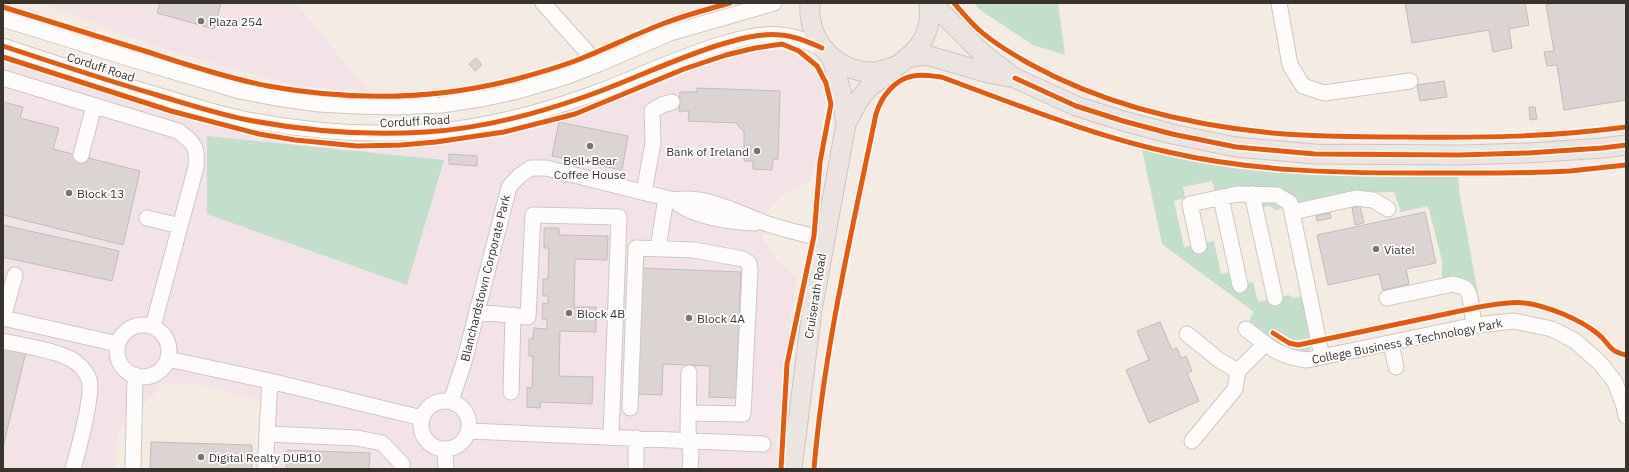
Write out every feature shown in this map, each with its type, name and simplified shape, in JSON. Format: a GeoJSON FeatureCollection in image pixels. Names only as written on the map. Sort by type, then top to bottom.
{"type":"FeatureCollection","features":[{"type":"Feature","properties":{"kind":"main road","name":"Cruiserath Road"},"geometry":{"type":"LineString","coordinates":[[792,469],[804,361],[824,239],[846,124],[842,95],[827,53],[814,34],[809,15],[810,3]]}},
{"type":"Feature","properties":{"kind":"main road","name":"Cruiserath Road"},"geometry":{"type":"LineString","coordinates":[[846,124],[865,91],[917,49],[924,38],[929,25],[930,3]]}},
{"type":"Feature","properties":{"kind":"main road"},"geometry":{"type":"LineString","coordinates":[[930,3],[984,55],[1014,78],[1076,106],[1123,121],[1172,134],[1236,147],[1315,154],[1459,155],[1528,153],[1626,145]]}},
{"type":"Feature","properties":{"kind":"main road"},"geometry":{"type":"LineString","coordinates":[[827,53],[845,66],[859,71],[876,72],[926,55],[988,73],[1014,78]]}},
{"type":"Feature","properties":{"kind":"street"},"geometry":{"type":"LineString","coordinates":[[543,3],[586,51],[596,65]]}},
{"type":"Feature","properties":{"kind":"street","name":"Corduff Road"},"geometry":{"type":"LineString","coordinates":[[3,19],[240,91],[276,98],[356,106],[441,104],[486,98],[551,81],[596,65],[670,34],[774,3]]}},
{"type":"Feature","properties":{"kind":"street"},"geometry":{"type":"LineString","coordinates":[[1279,3],[1290,65],[1303,86],[1324,92],[1410,81]]}},
{"type":"Feature","properties":{"kind":"street","name":"Corduff Road"},"geometry":{"type":"LineString","coordinates":[[3,46],[110,81],[246,120],[306,129],[349,133],[426,132],[470,127],[548,109],[596,92],[689,55],[743,38],[764,34],[783,35],[802,40],[827,53]]}},
{"type":"Feature","properties":{"kind":"street"},"geometry":{"type":"LineString","coordinates":[[3,78],[178,131],[189,139],[197,152],[196,167],[153,326]]}},
{"type":"Feature","properties":{"kind":"street"},"geometry":{"type":"LineString","coordinates":[[644,192],[653,143],[652,111],[662,105],[672,102]]}},
{"type":"Feature","properties":{"kind":"street"},"geometry":{"type":"LineString","coordinates":[[80,155],[94,106]]}},
{"type":"Feature","properties":{"kind":"street","name":"Blanchardstown Corporate Park"},"geometry":{"type":"LineString","coordinates":[[451,401],[478,312],[509,187],[519,176],[531,168],[546,168],[670,199],[681,206],[705,215],[735,222],[766,224],[824,239]]}},
{"type":"Feature","properties":{"kind":"street"},"geometry":{"type":"LineString","coordinates":[[1198,246],[1190,204],[1237,194],[1277,195],[1290,203],[1322,357]]}},
{"type":"Feature","properties":{"kind":"street"},"geometry":{"type":"LineString","coordinates":[[1252,194],[1275,298]]}},
{"type":"Feature","properties":{"kind":"street"},"geometry":{"type":"LineString","coordinates":[[1220,198],[1240,285]]}},
{"type":"Feature","properties":{"kind":"street"},"geometry":{"type":"LineString","coordinates":[[1292,212],[1356,198],[1373,200],[1388,209]]}},
{"type":"Feature","properties":{"kind":"street"},"geometry":{"type":"LineString","coordinates":[[658,248],[670,199]]}},
{"type":"Feature","properties":{"kind":"street"},"geometry":{"type":"LineString","coordinates":[[478,312],[528,317],[533,215],[619,217],[611,437]]}},
{"type":"Feature","properties":{"kind":"street"},"geometry":{"type":"LineString","coordinates":[[147,218],[180,226]]}},
{"type":"Feature","properties":{"kind":"street"},"geometry":{"type":"LineString","coordinates":[[630,408],[636,248],[694,250],[743,259],[749,263],[743,414],[688,413]]}},
{"type":"Feature","properties":{"kind":"street"},"geometry":{"type":"LineString","coordinates":[[15,275],[3,318],[118,344]]}},
{"type":"Feature","properties":{"kind":"street"},"geometry":{"type":"LineString","coordinates":[[1387,298],[1453,284],[1460,286],[1466,289],[1469,295],[1474,326]]}},
{"type":"Feature","properties":{"kind":"street"},"geometry":{"type":"LineString","coordinates":[[511,392],[513,315]]}},
{"type":"Feature","properties":{"kind":"street","name":"College Business & Technology Park"},"geometry":{"type":"LineString","coordinates":[[1246,330],[1274,351],[1290,358],[1307,360],[1474,326],[1514,321],[1552,329],[1575,341],[1600,363],[1614,382],[1624,406],[1626,416]]}},
{"type":"Feature","properties":{"kind":"street"},"geometry":{"type":"LineString","coordinates":[[142,324],[153,326],[161,332],[167,340],[169,350],[168,359],[164,367],[157,372],[149,376],[135,376],[126,370],[120,363],[118,344],[123,334],[132,327],[142,324]]}},
{"type":"Feature","properties":{"kind":"street"},"geometry":{"type":"LineString","coordinates":[[1187,334],[1219,360],[1238,371]]}},
{"type":"Feature","properties":{"kind":"street"},"geometry":{"type":"LineString","coordinates":[[3,341],[59,354],[72,360],[83,369],[89,380],[88,405],[73,469]]}},
{"type":"Feature","properties":{"kind":"street"},"geometry":{"type":"LineString","coordinates":[[1391,343],[1396,367]]}},
{"type":"Feature","properties":{"kind":"street"},"geometry":{"type":"LineString","coordinates":[[1192,441],[1235,389],[1238,371],[1265,344]]}},
{"type":"Feature","properties":{"kind":"street"},"geometry":{"type":"LineString","coordinates":[[168,359],[270,381],[422,418]]}},
{"type":"Feature","properties":{"kind":"street"},"geometry":{"type":"LineString","coordinates":[[689,373],[688,429],[690,440],[690,469]]}},
{"type":"Feature","properties":{"kind":"street"},"geometry":{"type":"LineString","coordinates":[[133,469],[135,376]]}},
{"type":"Feature","properties":{"kind":"street"},"geometry":{"type":"LineString","coordinates":[[265,469],[270,381]]}},
{"type":"Feature","properties":{"kind":"street"},"geometry":{"type":"LineString","coordinates":[[444,400],[451,401],[458,404],[468,416],[469,431],[466,438],[453,448],[438,448],[426,439],[421,426],[422,418],[425,411],[436,402],[444,400]]}},
{"type":"Feature","properties":{"kind":"street"},"geometry":{"type":"LineString","coordinates":[[469,431],[763,444]]}},
{"type":"Feature","properties":{"kind":"street"},"geometry":{"type":"LineString","coordinates":[[267,434],[357,438],[382,444],[402,464],[402,469]]}},
{"type":"Feature","properties":{"kind":"street"},"geometry":{"type":"LineString","coordinates":[[636,438],[636,469]]}},
{"type":"Feature","properties":{"kind":"street"},"geometry":{"type":"LineString","coordinates":[[445,449],[446,469]]}},
{"type":"Feature","properties":{"kind":"shaded area"},"geometry":{"type":"Polygon","coordinates":[[[42,3],[296,3],[369,92],[296,86],[162,49],[42,3]]]}},
{"type":"Feature","properties":{"kind":"shaded area"},"geometry":{"type":"Polygon","coordinates":[[[760,50],[780,50],[794,54],[812,68],[823,86],[825,105],[818,153],[810,181],[781,196],[765,214],[763,238],[774,258],[797,278],[784,362],[775,469],[259,469],[261,401],[200,384],[164,383],[117,433],[115,469],[3,469],[3,51],[206,122],[276,139],[328,146],[374,149],[413,147],[512,135],[596,110],[695,67],[760,50]]]}},
{"type":"Feature","properties":{"kind":"green space"},"geometry":{"type":"Polygon","coordinates":[[[974,3],[1058,3],[1065,55],[1033,45],[980,10],[974,3]]]}},
{"type":"Feature","properties":{"kind":"green space"},"geometry":{"type":"Polygon","coordinates":[[[207,136],[444,160],[407,285],[207,214],[207,136]]]}},
{"type":"Feature","properties":{"kind":"green space"},"geometry":{"type":"Polygon","coordinates":[[[1142,149],[1234,168],[1306,174],[1458,176],[1460,196],[1480,304],[1476,304],[1442,280],[1442,260],[1428,206],[1401,212],[1394,192],[1355,193],[1306,203],[1215,192],[1212,181],[1183,187],[1185,198],[1174,201],[1184,247],[1214,241],[1221,274],[1231,272],[1234,285],[1253,282],[1258,302],[1289,295],[1293,298],[1304,296],[1313,341],[1309,351],[1302,352],[1286,347],[1249,321],[1254,312],[1162,244],[1142,149]]]}},
{"type":"Feature","properties":{"kind":"green space"},"geometry":{"type":"Polygon","coordinates":[[[1269,199],[1285,208],[1275,210],[1270,206],[1260,208],[1264,200],[1269,199]]]}},
{"type":"Feature","properties":{"kind":"building","name":"Plaza 254"},"geometry":{"type":"Polygon","coordinates":[[[160,3],[221,3],[214,29],[157,13],[160,3]]]}},
{"type":"Feature","properties":{"kind":"building"},"geometry":{"type":"Polygon","coordinates":[[[1405,3],[1525,3],[1529,25],[1509,29],[1512,48],[1493,52],[1489,30],[1412,43],[1405,3]]]}},
{"type":"Feature","properties":{"kind":"building"},"geometry":{"type":"Polygon","coordinates":[[[1556,3],[1626,3],[1626,100],[1564,110],[1557,65],[1547,66],[1544,52],[1554,51],[1546,5],[1556,3]]]}},
{"type":"Feature","properties":{"kind":"building"},"geometry":{"type":"Polygon","coordinates":[[[476,58],[482,65],[475,71],[469,64],[476,58]]]}},
{"type":"Feature","properties":{"kind":"building"},"geometry":{"type":"Polygon","coordinates":[[[1444,81],[1447,97],[1420,101],[1417,85],[1444,81]]]}},
{"type":"Feature","properties":{"kind":"building"},"geometry":{"type":"Polygon","coordinates":[[[697,88],[780,91],[778,159],[773,159],[772,170],[753,169],[753,161],[744,161],[744,131],[737,123],[688,121],[689,111],[679,111],[680,92],[697,92],[697,88]]]}},
{"type":"Feature","properties":{"kind":"building","name":"Block 13"},"geometry":{"type":"Polygon","coordinates":[[[3,102],[23,107],[20,118],[59,128],[53,149],[140,171],[123,245],[3,215],[3,102]]]}},
{"type":"Feature","properties":{"kind":"building"},"geometry":{"type":"Polygon","coordinates":[[[1529,107],[1535,107],[1537,119],[1530,120],[1529,107]]]}},
{"type":"Feature","properties":{"kind":"building","name":"Bell+Bear Coffee House"},"geometry":{"type":"Polygon","coordinates":[[[559,122],[628,136],[622,170],[552,156],[559,122]]]}},
{"type":"Feature","properties":{"kind":"building"},"geometry":{"type":"Polygon","coordinates":[[[449,154],[477,156],[477,166],[449,164],[449,154]]]}},
{"type":"Feature","properties":{"kind":"building"},"geometry":{"type":"Polygon","coordinates":[[[1360,206],[1364,223],[1355,225],[1352,208],[1360,206]]]}},
{"type":"Feature","properties":{"kind":"building","name":"Viatel"},"geometry":{"type":"Polygon","coordinates":[[[1425,212],[1436,263],[1406,269],[1409,284],[1383,290],[1379,274],[1328,285],[1317,235],[1425,212]]]}},
{"type":"Feature","properties":{"kind":"building"},"geometry":{"type":"Polygon","coordinates":[[[1330,213],[1331,218],[1317,221],[1316,216],[1330,213]]]}},
{"type":"Feature","properties":{"kind":"building"},"geometry":{"type":"Polygon","coordinates":[[[3,225],[119,251],[112,281],[3,257],[3,225]]]}},
{"type":"Feature","properties":{"kind":"building","name":"Block 4B"},"geometry":{"type":"Polygon","coordinates":[[[544,228],[559,228],[559,235],[608,236],[607,260],[575,259],[574,307],[596,307],[596,332],[560,331],[559,376],[593,377],[592,404],[541,402],[540,408],[527,407],[527,387],[532,388],[533,356],[529,356],[529,339],[533,339],[534,328],[547,329],[547,319],[542,319],[543,303],[548,304],[548,296],[543,296],[543,279],[548,279],[549,248],[544,248],[544,228]]]}},
{"type":"Feature","properties":{"kind":"building","name":"Block 4A"},"geometry":{"type":"Polygon","coordinates":[[[641,268],[741,272],[736,398],[709,397],[710,366],[663,364],[662,395],[636,394],[641,268]]]}},
{"type":"Feature","properties":{"kind":"building"},"geometry":{"type":"Polygon","coordinates":[[[1160,322],[1172,350],[1177,348],[1181,358],[1186,356],[1192,371],[1187,373],[1199,401],[1149,423],[1126,370],[1149,360],[1137,331],[1160,322]]]}},
{"type":"Feature","properties":{"kind":"building"},"geometry":{"type":"Polygon","coordinates":[[[3,346],[26,352],[3,447],[3,346]]]}},
{"type":"Feature","properties":{"kind":"building","name":"Digital Realty DUB10"},"geometry":{"type":"Polygon","coordinates":[[[151,442],[252,445],[252,469],[150,469],[151,442]]]}},
{"type":"Feature","properties":{"kind":"building"},"geometry":{"type":"Polygon","coordinates":[[[287,450],[370,453],[369,469],[286,469],[287,450]]]}},
{"type":"Feature","properties":{"kind":"cycle path"},"geometry":{"type":"LineString","coordinates":[[3,7],[192,66],[253,83],[299,91],[331,94],[394,96],[458,91],[528,76],[577,60],[673,20],[730,3]]}},
{"type":"Feature","properties":{"kind":"cycle path"},"geometry":{"type":"LineString","coordinates":[[954,3],[972,23],[1002,48],[1056,77],[1116,101],[1177,118],[1209,124],[1272,133],[1373,137],[1516,136],[1571,133],[1626,127]]}},
{"type":"Feature","properties":{"kind":"cycle path"},"geometry":{"type":"LineString","coordinates":[[3,46],[202,109],[236,118],[314,130],[359,133],[426,132],[467,128],[508,120],[587,96],[669,63],[702,51],[749,37],[765,35],[786,36],[802,40],[822,48]]}},
{"type":"Feature","properties":{"kind":"cycle path"},"geometry":{"type":"LineString","coordinates":[[3,57],[171,111],[259,134],[295,140],[357,146],[401,145],[436,142],[504,132],[575,114],[684,69],[726,55],[755,48],[782,44],[799,51],[817,66],[826,83],[831,104],[820,162],[814,236],[787,364],[781,469]]}},
{"type":"Feature","properties":{"kind":"cycle path"},"geometry":{"type":"LineString","coordinates":[[814,469],[832,335],[848,246],[876,114],[885,95],[895,85],[906,78],[920,75],[941,77],[1110,137],[1168,152],[1260,167],[1291,170],[1385,173],[1532,173],[1570,171],[1626,165]]}},
{"type":"Feature","properties":{"kind":"cycle path"},"geometry":{"type":"LineString","coordinates":[[1015,78],[1076,106],[1123,121],[1172,134],[1236,147],[1315,154],[1459,155],[1528,153],[1626,145]]}},
{"type":"Feature","properties":{"kind":"cycle path"},"geometry":{"type":"LineString","coordinates":[[1273,333],[1289,343],[1298,345],[1479,307],[1514,302],[1543,307],[1573,318],[1591,328],[1602,337],[1612,349],[1626,355]]}},
{"type":"Feature","properties":{"kind":"place","name":"Plaza 254"},"geometry":{"type":"Point","coordinates":[201,21]}},
{"type":"Feature","properties":{"kind":"place","name":"Bell+Bear Coffee House"},"geometry":{"type":"Point","coordinates":[590,146]}},
{"type":"Feature","properties":{"kind":"place","name":"Bank of Ireland"},"geometry":{"type":"Point","coordinates":[757,151]}},
{"type":"Feature","properties":{"kind":"place","name":"Block 13"},"geometry":{"type":"Point","coordinates":[69,193]}},
{"type":"Feature","properties":{"kind":"place","name":"Viatel"},"geometry":{"type":"Point","coordinates":[1376,249]}},
{"type":"Feature","properties":{"kind":"place","name":"Block 4B"},"geometry":{"type":"Point","coordinates":[569,313]}},
{"type":"Feature","properties":{"kind":"place","name":"Block 4A"},"geometry":{"type":"Point","coordinates":[689,318]}},
{"type":"Feature","properties":{"kind":"place","name":"Digital Realty DUB10"},"geometry":{"type":"Point","coordinates":[201,457]}}]}
